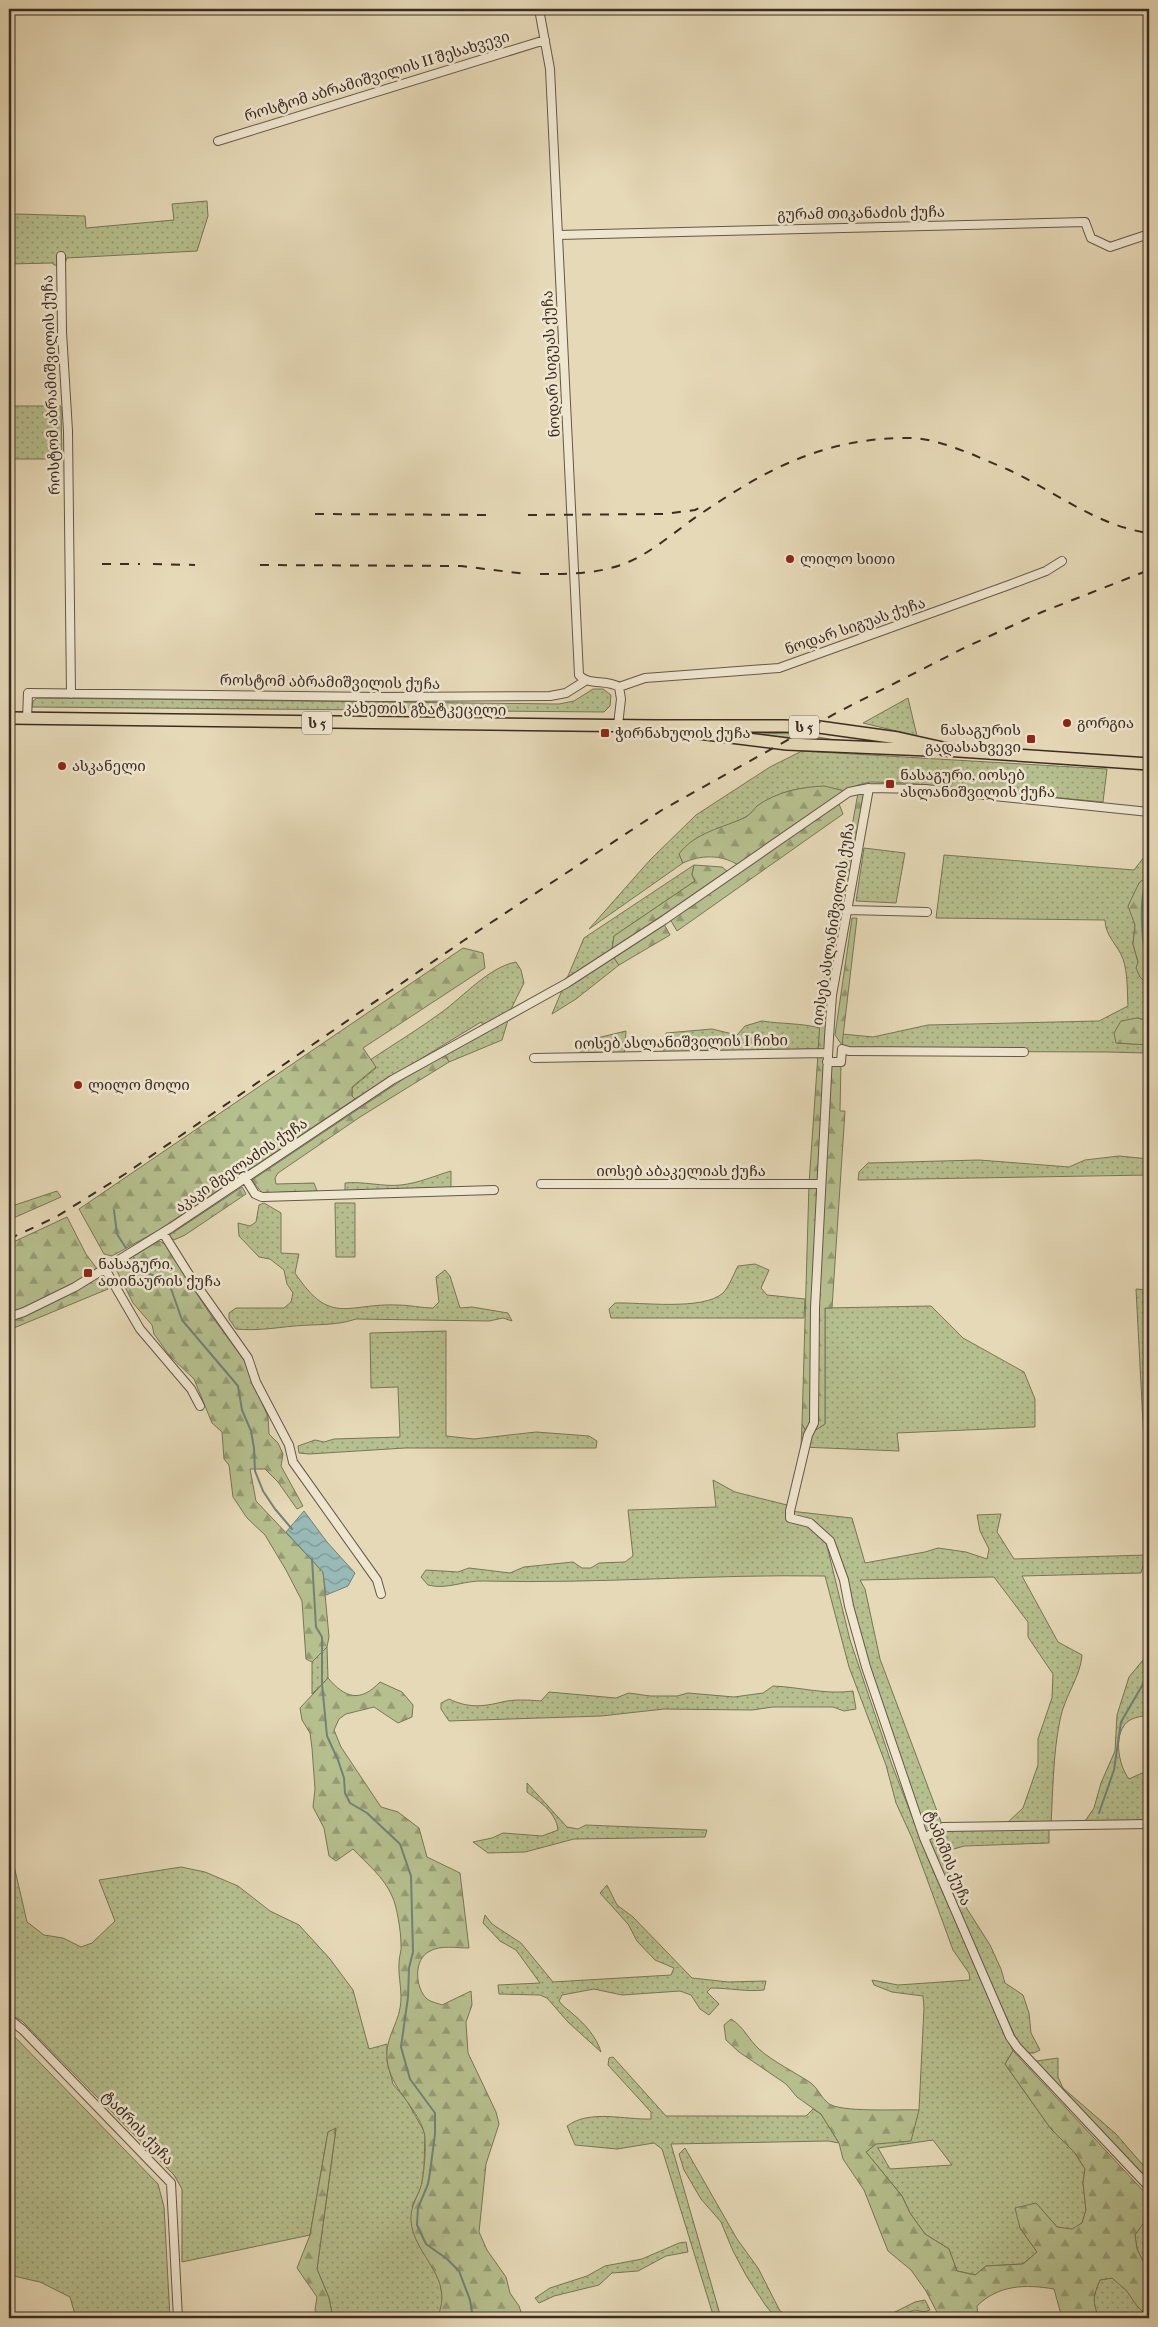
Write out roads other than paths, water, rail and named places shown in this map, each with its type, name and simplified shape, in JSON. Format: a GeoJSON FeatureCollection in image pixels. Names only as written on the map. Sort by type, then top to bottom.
{"type":"FeatureCollection","features":[{"type":"Feature","properties":{"kind":"highway","name":"კახეთის გზატკეცილი"},"geometry":{"type":"LineString","coordinates":[[15,719],[819,728],[898,738],[952,750]]}},
{"type":"Feature","properties":{"kind":"highway","name":"კახეთის გზატკეცილი"},"geometry":{"type":"LineString","coordinates":[[654,726],[787,744],[952,750],[1149,764]]}},
{"type":"Feature","properties":{"kind":"street","name":"ნოდარ სიგუას ქუჩა"},"geometry":{"type":"LineString","coordinates":[[539,9],[550,69],[579,676],[585,681]]}},
{"type":"Feature","properties":{"kind":"street","name":"როსტომ აბრამიშვილის II შესახვევი"},"geometry":{"type":"LineString","coordinates":[[218,141],[545,40]]}},
{"type":"Feature","properties":{"kind":"street","name":"გურამ თიკანაძის ქუჩა"},"geometry":{"type":"LineString","coordinates":[[558,235],[1085,222],[1091,238],[1110,247],[1149,234]]}},
{"type":"Feature","properties":{"kind":"street","name":"როსტომ აბრამიშვილის ქუჩა"},"geometry":{"type":"LineString","coordinates":[[62,256],[62,332],[68,431],[71,694]]}},
{"type":"Feature","properties":{"kind":"street","name":"ნოდარ სიგუას ქუჩა"},"geometry":{"type":"LineString","coordinates":[[619,687],[645,678],[779,668],[1046,571],[1062,561]]}},
{"type":"Feature","properties":{"kind":"street"},"geometry":{"type":"LineString","coordinates":[[585,681],[613,683],[619,687],[621,693],[618,725]]}},
{"type":"Feature","properties":{"kind":"street","name":"როსტომ აბრამიშვილის ქუჩა"},"geometry":{"type":"LineString","coordinates":[[15,719],[28,693],[550,696],[566,693],[585,681]]}},
{"type":"Feature","properties":{"kind":"street"},"geometry":{"type":"LineString","coordinates":[[869,788],[926,789],[1149,812]]}},
{"type":"Feature","properties":{"kind":"street","name":"იოსებ ასლანიშვილის ქუჩა"},"geometry":{"type":"LineString","coordinates":[[790,1511],[808,1435],[814,1424],[815,1308],[828,1040],[832,995],[869,788]]}},
{"type":"Feature","properties":{"kind":"street","name":"აკაკი მგელაძის ქუჩა"},"geometry":{"type":"LineString","coordinates":[[9,1317],[50,1300],[105,1269],[392,1080],[567,982],[664,920],[849,792],[869,788]]}},
{"type":"Feature","properties":{"kind":"street"},"geometry":{"type":"LineString","coordinates":[[848,910],[927,912]]}},
{"type":"Feature","properties":{"kind":"street"},"geometry":{"type":"LineString","coordinates":[[828,1040],[848,1052],[1024,1052]]}},
{"type":"Feature","properties":{"kind":"street"},"geometry":{"type":"LineString","coordinates":[[828,1058],[841,1062],[842,1050]]}},
{"type":"Feature","properties":{"kind":"street","name":"იოსებ ასლანიშვილის I ჩიხი"},"geometry":{"type":"LineString","coordinates":[[534,1058],[828,1058]]}},
{"type":"Feature","properties":{"kind":"street"},"geometry":{"type":"LineString","coordinates":[[245,1178],[255,1194],[262,1197],[494,1190]]}},
{"type":"Feature","properties":{"kind":"street","name":"იოსებ აბაკელიას ქუჩა"},"geometry":{"type":"LineString","coordinates":[[541,1184],[821,1184]]}},
{"type":"Feature","properties":{"kind":"street"},"geometry":{"type":"LineString","coordinates":[[162,1233],[248,1358],[256,1382],[288,1445],[293,1462],[377,1580],[381,1594]]}},
{"type":"Feature","properties":{"kind":"street"},"geometry":{"type":"LineString","coordinates":[[105,1269],[121,1300],[140,1329],[191,1389],[200,1406]]}},
{"type":"Feature","properties":{"kind":"street","name":"ტამიშის ქუჩა"},"geometry":{"type":"LineString","coordinates":[[790,1511],[790,1518],[810,1523],[823,1533],[832,1547],[844,1580],[848,1606],[866,1667],[924,1838],[960,1923],[1017,2047],[1149,2187]]}},
{"type":"Feature","properties":{"kind":"street"},"geometry":{"type":"LineString","coordinates":[[924,1838],[943,1827],[1149,1824]]}},
{"type":"Feature","properties":{"kind":"street","name":"ტაძრის ქუჩა"},"geometry":{"type":"LineString","coordinates":[[9,2019],[23,2030],[171,2183],[178,2318]]}},
{"type":"Feature","properties":{"kind":"water"},"geometry":{"type":"Polygon","coordinates":[[[304,1511],[327,1542],[355,1573],[348,1586],[326,1595],[323,1572],[286,1532],[304,1511]]]}},
{"type":"Feature","properties":{"kind":"waterway"},"geometry":{"type":"LineString","coordinates":[[1149,874],[1145,884],[1142,908],[1144,949],[1149,971]]}},
{"type":"Feature","properties":{"kind":"waterway"},"geometry":{"type":"LineString","coordinates":[[114,1210],[117,1234],[126,1248]]}},
{"type":"Feature","properties":{"kind":"waterway"},"geometry":{"type":"LineString","coordinates":[[134,1258],[146,1273],[168,1280],[182,1320],[238,1386],[242,1410],[251,1431],[255,1471],[263,1491],[292,1529]]}},
{"type":"Feature","properties":{"kind":"waterway"},"geometry":{"type":"LineString","coordinates":[[312,1559],[316,1627],[322,1637],[322,1684],[327,1736],[338,1760],[344,1778],[345,1793],[350,1803],[367,1813],[400,1844],[411,1876],[413,1952],[409,1968],[408,1997],[401,2047],[410,2079],[435,2113],[435,2134],[430,2172],[428,2184],[418,2208],[417,2225],[426,2244],[447,2259],[459,2271],[470,2300],[473,2318]]}},
{"type":"Feature","properties":{"kind":"waterway"},"geometry":{"type":"LineString","coordinates":[[1099,1813],[1114,1770],[1121,1722],[1143,1684],[1149,1678]]}},
{"type":"Feature","properties":{"kind":"railway"},"geometry":{"type":"LineString","coordinates":[[540,574],[595,571],[626,563],[653,549],[721,500],[771,471],[821,451],[877,439],[917,438],[950,446],[1009,470],[1094,516],[1130,529],[1149,533]]}},
{"type":"Feature","properties":{"kind":"railway"},"geometry":{"type":"LineString","coordinates":[[528,515],[664,514],[695,510],[705,505]]}},
{"type":"Feature","properties":{"kind":"railway"},"geometry":{"type":"LineString","coordinates":[[315,514],[493,515]]}},
{"type":"Feature","properties":{"kind":"railway"},"geometry":{"type":"LineString","coordinates":[[102,564],[140,564]]}},
{"type":"Feature","properties":{"kind":"railway"},"geometry":{"type":"LineString","coordinates":[[153,564],[195,565]]}},
{"type":"Feature","properties":{"kind":"railway"},"geometry":{"type":"LineString","coordinates":[[260,565],[461,566],[526,574]]}},
{"type":"Feature","properties":{"kind":"railway"},"geometry":{"type":"LineString","coordinates":[[9,1239],[56,1217],[125,1174],[463,941],[662,810],[838,712],[966,647],[1042,612],[1149,570]]}},
{"type":"Feature","properties":{"kind":"place","name":"ლილო სითი"},"geometry":{"type":"Point","coordinates":[790,559]}},
{"type":"Feature","properties":{"kind":"place","name":"გორგია"},"geometry":{"type":"Point","coordinates":[1067,723]}},
{"type":"Feature","properties":{"kind":"place","name":"ჭირნახულის ქუჩა"},"geometry":{"type":"Point","coordinates":[605,733]}},
{"type":"Feature","properties":{"kind":"place","name":"ნასაგურის გადასახვევი"},"geometry":{"type":"Point","coordinates":[1031,739]}},
{"type":"Feature","properties":{"kind":"place","name":"ასკანელი"},"geometry":{"type":"Point","coordinates":[62,766]}},
{"type":"Feature","properties":{"kind":"place","name":"ნასაგური, იოსებ ასლანიშვილის ქუჩა"},"geometry":{"type":"Point","coordinates":[890,784]}},
{"type":"Feature","properties":{"kind":"place","name":"ლილო მოლი"},"geometry":{"type":"Point","coordinates":[78,1085]}},
{"type":"Feature","properties":{"kind":"place","name":"ნასაგური, ათინაურის ქუჩა"},"geometry":{"type":"Point","coordinates":[88,1273]}}]}
